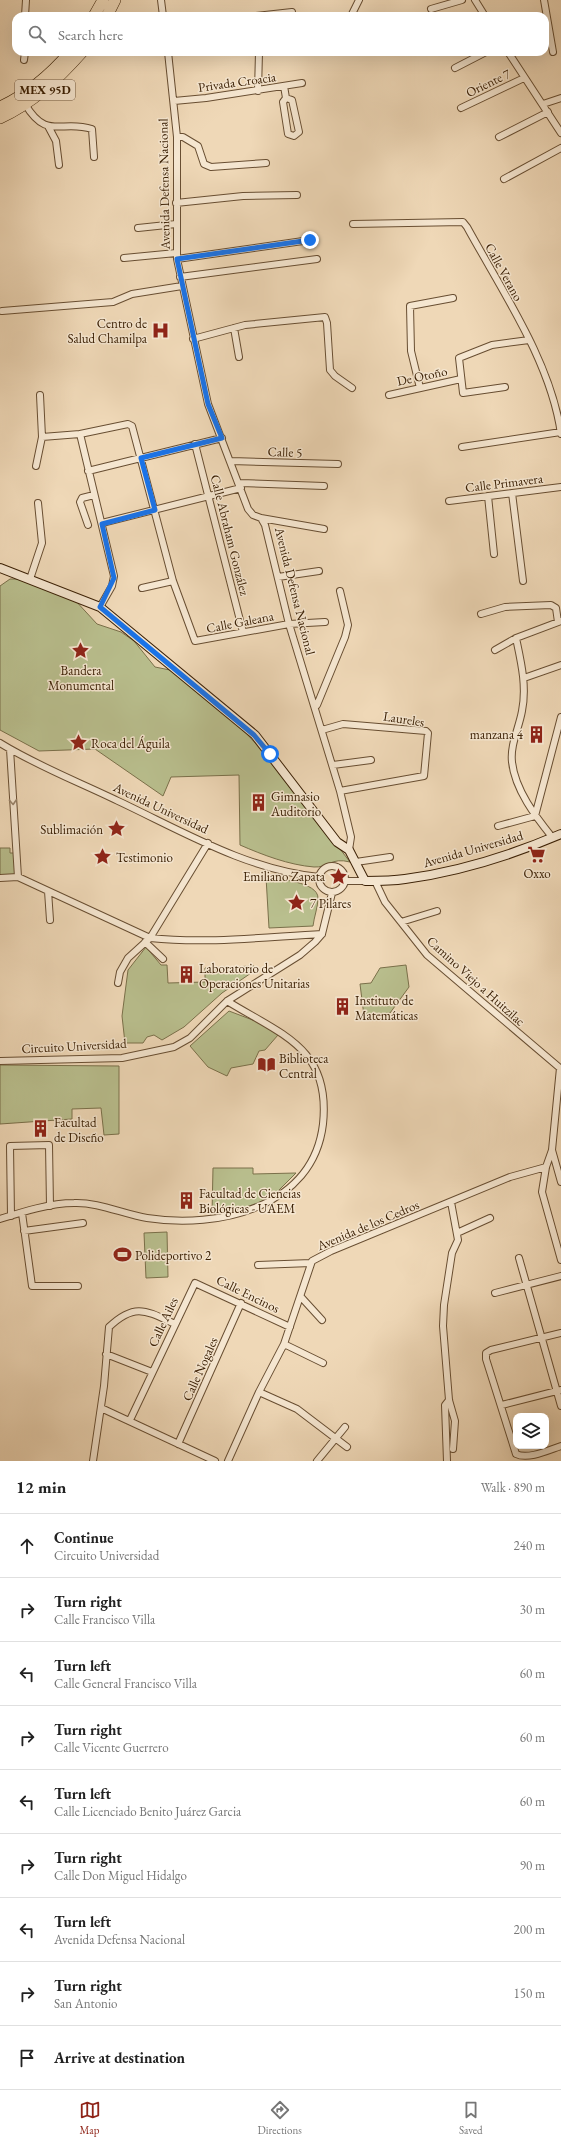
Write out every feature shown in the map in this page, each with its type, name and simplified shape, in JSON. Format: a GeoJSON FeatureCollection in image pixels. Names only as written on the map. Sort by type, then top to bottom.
{"type":"FeatureCollection","features":[{"type":"Feature","properties":{"kind":"highway"},"geometry":{"type":"LineString","coordinates":[[96,12],[103,0]]}},
{"type":"Feature","properties":{"kind":"highway"},"geometry":{"type":"LineString","coordinates":[[109,12],[115,0]]}},
{"type":"Feature","properties":{"kind":"highway","name":"MEX 95D"},"geometry":{"type":"LineString","coordinates":[[0,107],[23,94],[66,56]]}},
{"type":"Feature","properties":{"kind":"highway","name":"MEX 95D"},"geometry":{"type":"LineString","coordinates":[[0,118],[25,104],[56,80],[78,56]]}},
{"type":"Feature","properties":{"kind":"street"},"geometry":{"type":"LineString","coordinates":[[25,12],[26,0]]}},
{"type":"Feature","properties":{"kind":"street"},"geometry":{"type":"LineString","coordinates":[[161,0],[163,12]]}},
{"type":"Feature","properties":{"kind":"street"},"geometry":{"type":"LineString","coordinates":[[353,12],[359,0]]}},
{"type":"Feature","properties":{"kind":"street"},"geometry":{"type":"LineString","coordinates":[[432,9],[462,0]]}},
{"type":"Feature","properties":{"kind":"street"},"geometry":{"type":"LineString","coordinates":[[475,0],[481,12]]}},
{"type":"Feature","properties":{"kind":"street"},"geometry":{"type":"LineString","coordinates":[[544,0],[546,12]]}},
{"type":"Feature","properties":{"kind":"street"},"geometry":{"type":"LineString","coordinates":[[549,29],[553,52]]}},
{"type":"Feature","properties":{"kind":"street"},"geometry":{"type":"LineString","coordinates":[[24,56],[24,60]]}},
{"type":"Feature","properties":{"kind":"street","name":"Avenida Defensa Nacional"},"geometry":{"type":"LineString","coordinates":[[168,56],[174,101],[176,137],[176,256],[193,339],[208,404],[241,485],[250,512],[261,518],[265,525],[289,624],[340,791],[351,837],[349,850]]}},
{"type":"Feature","properties":{"kind":"street"},"geometry":{"type":"LineString","coordinates":[[258,91],[259,56]]}},
{"type":"Feature","properties":{"kind":"street"},"geometry":{"type":"LineString","coordinates":[[455,68],[478,56]]}},
{"type":"Feature","properties":{"kind":"street"},"geometry":{"type":"LineString","coordinates":[[510,56],[561,133]]}},
{"type":"Feature","properties":{"kind":"street","name":"Oriente 7"},"geometry":{"type":"LineString","coordinates":[[462,108],[524,78]]}},
{"type":"Feature","properties":{"kind":"street","name":"Privada Croacia"},"geometry":{"type":"LineString","coordinates":[[174,101],[258,91],[302,83]]}},
{"type":"Feature","properties":{"kind":"street"},"geometry":{"type":"LineString","coordinates":[[284,86],[286,98],[283,102],[288,134],[294,136],[299,132],[292,100],[286,98]]}},
{"type":"Feature","properties":{"kind":"street"},"geometry":{"type":"LineString","coordinates":[[543,104],[561,98]]}},
{"type":"Feature","properties":{"kind":"street"},"geometry":{"type":"LineString","coordinates":[[25,104],[32,116],[40,124],[48,126],[92,129],[94,157]]}},
{"type":"Feature","properties":{"kind":"street"},"geometry":{"type":"LineString","coordinates":[[0,123],[12,112]]}},
{"type":"Feature","properties":{"kind":"street"},"geometry":{"type":"LineString","coordinates":[[499,137],[548,112]]}},
{"type":"Feature","properties":{"kind":"street"},"geometry":{"type":"LineString","coordinates":[[48,126],[56,141],[59,165]]}},
{"type":"Feature","properties":{"kind":"street"},"geometry":{"type":"LineString","coordinates":[[176,137],[184,137],[198,146],[204,164],[211,167],[266,162]]}},
{"type":"Feature","properties":{"kind":"street"},"geometry":{"type":"LineString","coordinates":[[504,179],[561,148]]}},
{"type":"Feature","properties":{"kind":"street"},"geometry":{"type":"LineString","coordinates":[[176,203],[243,196],[297,195]]}},
{"type":"Feature","properties":{"kind":"street","name":"Calle Verano"},"geometry":{"type":"LineString","coordinates":[[354,224],[463,222],[529,340],[553,392],[561,433]]}},
{"type":"Feature","properties":{"kind":"street"},"geometry":{"type":"LineString","coordinates":[[138,228],[176,224]]}},
{"type":"Feature","properties":{"kind":"street"},"geometry":{"type":"LineString","coordinates":[[124,258],[176,256],[310,240]]}},
{"type":"Feature","properties":{"kind":"street"},"geometry":{"type":"LineString","coordinates":[[180,277],[317,259]]}},
{"type":"Feature","properties":{"kind":"street"},"geometry":{"type":"LineString","coordinates":[[2,311],[113,302],[132,294],[182,286]]}},
{"type":"Feature","properties":{"kind":"street"},"geometry":{"type":"LineString","coordinates":[[420,388],[411,351],[410,306],[453,298]]}},
{"type":"Feature","properties":{"kind":"street"},"geometry":{"type":"LineString","coordinates":[[193,339],[245,325],[325,317],[327,323],[330,370],[335,376],[352,388]]}},
{"type":"Feature","properties":{"kind":"street"},"geometry":{"type":"LineString","coordinates":[[234,328],[239,357]]}},
{"type":"Feature","properties":{"kind":"street","name":"De Otoño"},"geometry":{"type":"LineString","coordinates":[[389,395],[461,379],[459,358],[492,345],[529,340]]}},
{"type":"Feature","properties":{"kind":"street"},"geometry":{"type":"LineString","coordinates":[[461,379],[463,393],[505,387]]}},
{"type":"Feature","properties":{"kind":"street"},"geometry":{"type":"LineString","coordinates":[[36,466],[42,437],[40,395]]}},
{"type":"Feature","properties":{"kind":"street"},"geometry":{"type":"LineString","coordinates":[[42,437],[80,434],[131,425],[173,581],[142,588]]}},
{"type":"Feature","properties":{"kind":"street"},"geometry":{"type":"LineString","coordinates":[[462,446],[561,433]]}},
{"type":"Feature","properties":{"kind":"street"},"geometry":{"type":"LineString","coordinates":[[80,434],[114,581],[100,607]]}},
{"type":"Feature","properties":{"kind":"street"},"geometry":{"type":"LineString","coordinates":[[88,472],[222,438]]}},
{"type":"Feature","properties":{"kind":"street","name":"Calle Abraham González"},"geometry":{"type":"LineString","coordinates":[[195,444],[210,496],[243,632]]}},
{"type":"Feature","properties":{"kind":"street","name":"Calle 5"},"geometry":{"type":"LineString","coordinates":[[231,461],[338,464]]}},
{"type":"Feature","properties":{"kind":"street"},"geometry":{"type":"LineString","coordinates":[[102,524],[210,496],[241,485],[324,486]]}},
{"type":"Feature","properties":{"kind":"street","name":"Calle Primavera"},"geometry":{"type":"LineString","coordinates":[[449,501],[561,488]]}},
{"type":"Feature","properties":{"kind":"street"},"geometry":{"type":"LineString","coordinates":[[512,493],[523,581]]}},
{"type":"Feature","properties":{"kind":"street"},"geometry":{"type":"LineString","coordinates":[[88,525],[80,502],[82,498],[94,495]]}},
{"type":"Feature","properties":{"kind":"street"},"geometry":{"type":"LineString","coordinates":[[488,496],[494,554]]}},
{"type":"Feature","properties":{"kind":"street"},"geometry":{"type":"LineString","coordinates":[[30,579],[42,543],[38,503]]}},
{"type":"Feature","properties":{"kind":"street"},"geometry":{"type":"LineString","coordinates":[[261,518],[324,529]]}},
{"type":"Feature","properties":{"kind":"street"},"geometry":{"type":"LineString","coordinates":[[0,568],[100,607],[254,735],[337,842],[349,850],[365,881],[345,881]]}},
{"type":"Feature","properties":{"kind":"street"},"geometry":{"type":"LineString","coordinates":[[278,577],[319,571]]}},
{"type":"Feature","properties":{"kind":"street","name":"Calle Galeana"},"geometry":{"type":"LineString","coordinates":[[173,581],[195,641],[289,624],[325,622]]}},
{"type":"Feature","properties":{"kind":"street"},"geometry":{"type":"LineString","coordinates":[[317,705],[348,625],[340,591]]}},
{"type":"Feature","properties":{"kind":"street"},"geometry":{"type":"LineString","coordinates":[[481,614],[505,607],[551,605],[556,608],[560,622],[516,638],[495,650]]}},
{"type":"Feature","properties":{"kind":"street"},"geometry":{"type":"LineString","coordinates":[[516,638],[524,678],[524,698],[512,752],[512,763],[529,808],[552,837]]}},
{"type":"Feature","properties":{"kind":"street"},"geometry":{"type":"LineString","coordinates":[[524,678],[561,665]]}},
{"type":"Feature","properties":{"kind":"street"},"geometry":{"type":"LineString","coordinates":[[535,816],[561,717]]}},
{"type":"Feature","properties":{"kind":"street","name":"Laureles"},"geometry":{"type":"LineString","coordinates":[[322,730],[343,724],[389,727],[426,731],[428,733],[424,776],[340,791]]}},
{"type":"Feature","properties":{"kind":"street","name":"Avenida Universidad"},"geometry":{"type":"LineString","coordinates":[[0,743],[208,844],[263,866],[319,877]]}},
{"type":"Feature","properties":{"kind":"street"},"geometry":{"type":"LineString","coordinates":[[10,749],[18,877]]}},
{"type":"Feature","properties":{"kind":"street"},"geometry":{"type":"LineString","coordinates":[[332,765],[371,760]]}},
{"type":"Feature","properties":{"kind":"street"},"geometry":{"type":"LineString","coordinates":[[498,826],[535,816]]}},
{"type":"Feature","properties":{"kind":"street","name":"Avenida Universidad"},"geometry":{"type":"LineString","coordinates":[[365,881],[404,880],[445,872],[496,857],[561,834]]}},
{"type":"Feature","properties":{"kind":"street"},"geometry":{"type":"LineString","coordinates":[[118,983],[120,972],[128,958],[148,940],[208,844]]}},
{"type":"Feature","properties":{"kind":"street"},"geometry":{"type":"LineString","coordinates":[[356,862],[390,857]]}},
{"type":"Feature","properties":{"kind":"street"},"geometry":{"type":"LineString","coordinates":[[327,867],[336,867],[343,872],[345,881],[341,889],[332,893],[324,890],[321,886],[319,877],[320,873],[327,867]]}},
{"type":"Feature","properties":{"kind":"street"},"geometry":{"type":"LineString","coordinates":[[0,878],[18,877],[148,940],[227,939],[322,934],[332,893]]}},
{"type":"Feature","properties":{"kind":"street","name":"Camino Viejo a Huitzilac"},"geometry":{"type":"LineString","coordinates":[[374,881],[385,902],[418,945],[437,965],[560,1072]]}},
{"type":"Feature","properties":{"kind":"street"},"geometry":{"type":"LineString","coordinates":[[48,892],[50,920]]}},
{"type":"Feature","properties":{"kind":"street"},"geometry":{"type":"LineString","coordinates":[[401,922],[437,910]]}},
{"type":"Feature","properties":{"kind":"street","name":"Circuito Universidad"},"geometry":{"type":"LineString","coordinates":[[0,1061],[122,1058],[174,1047],[190,1038],[227,1001],[300,955],[322,934]]}},
{"type":"Feature","properties":{"kind":"street"},"geometry":{"type":"LineString","coordinates":[[148,940],[162,959]]}},
{"type":"Feature","properties":{"kind":"street"},"geometry":{"type":"LineString","coordinates":[[0,1219],[50,1206],[74,1203],[93,1205],[149,1218],[187,1221],[225,1218],[261,1206],[279,1196],[296,1182],[310,1165],[318,1147],[322,1128],[324,1107],[323,1087],[316,1067],[302,1048],[227,1001]]}},
{"type":"Feature","properties":{"kind":"street"},"geometry":{"type":"LineString","coordinates":[[560,1072],[552,1150],[542,1182],[542,1196],[561,1260]]}},
{"type":"Feature","properties":{"kind":"street"},"geometry":{"type":"LineString","coordinates":[[11,1216],[10,1146],[49,1145],[50,1206]]}},
{"type":"Feature","properties":{"kind":"street"},"geometry":{"type":"LineString","coordinates":[[552,1150],[561,1182]]}},
{"type":"Feature","properties":{"kind":"street","name":"Avenida de los Cedros"},"geometry":{"type":"LineString","coordinates":[[228,1461],[259,1392],[284,1344],[311,1263],[314,1259],[510,1177],[546,1167]]}},
{"type":"Feature","properties":{"kind":"street"},"geometry":{"type":"LineString","coordinates":[[451,1202],[458,1240],[452,1253],[444,1305],[449,1400],[455,1421],[453,1449]]}},
{"type":"Feature","properties":{"kind":"street"},"geometry":{"type":"LineString","coordinates":[[22,1213],[32,1286],[78,1286]]}},
{"type":"Feature","properties":{"kind":"street"},"geometry":{"type":"LineString","coordinates":[[457,1234],[490,1218]]}},
{"type":"Feature","properties":{"kind":"street"},"geometry":{"type":"LineString","coordinates":[[24,1231],[83,1223]]}},
{"type":"Feature","properties":{"kind":"street"},"geometry":{"type":"LineString","coordinates":[[519,1258],[559,1390],[561,1406]]}},
{"type":"Feature","properties":{"kind":"street"},"geometry":{"type":"LineString","coordinates":[[258,1265],[311,1263]]}},
{"type":"Feature","properties":{"kind":"street"},"geometry":{"type":"LineString","coordinates":[[495,1293],[561,1276]]}},
{"type":"Feature","properties":{"kind":"street","name":"Calle Encinos"},"geometry":{"type":"LineString","coordinates":[[195,1282],[290,1327]]}},
{"type":"Feature","properties":{"kind":"street","name":"Calle Ailes"},"geometry":{"type":"LineString","coordinates":[[130,1420],[195,1282]]}},
{"type":"Feature","properties":{"kind":"street"},"geometry":{"type":"LineString","coordinates":[[301,1296],[322,1320]]}},
{"type":"Feature","properties":{"kind":"street","name":"Calle Nogales"},"geometry":{"type":"LineString","coordinates":[[178,1444],[242,1303]]}},
{"type":"Feature","properties":{"kind":"street"},"geometry":{"type":"LineString","coordinates":[[93,1461],[101,1408],[108,1327],[130,1313],[139,1310],[146,1311],[175,1324]]}},
{"type":"Feature","properties":{"kind":"street"},"geometry":{"type":"LineString","coordinates":[[561,1333],[492,1350],[486,1353],[514,1451],[519,1455],[529,1455],[561,1446]]}},
{"type":"Feature","properties":{"kind":"street"},"geometry":{"type":"LineString","coordinates":[[284,1344],[323,1363]]}},
{"type":"Feature","properties":{"kind":"street"},"geometry":{"type":"LineString","coordinates":[[106,1354],[152,1372]]}},
{"type":"Feature","properties":{"kind":"street"},"geometry":{"type":"LineString","coordinates":[[502,1405],[559,1390]]}},
{"type":"Feature","properties":{"kind":"street"},"geometry":{"type":"LineString","coordinates":[[259,1392],[290,1406],[315,1422],[347,1447]]}},
{"type":"Feature","properties":{"kind":"street"},"geometry":{"type":"LineString","coordinates":[[447,1461],[445,1405],[449,1400]]}},
{"type":"Feature","properties":{"kind":"street"},"geometry":{"type":"LineString","coordinates":[[101,1408],[130,1420],[215,1461]]}},
{"type":"Feature","properties":{"kind":"street"},"geometry":{"type":"LineString","coordinates":[[317,1461],[345,1427]]}},
{"type":"Feature","properties":{"kind":"green space"},"geometry":{"type":"Polygon","coordinates":[[[10,579],[23,579],[74,599],[97,624],[121,632],[134,641],[155,667],[175,671],[246,733],[277,767],[350,862],[338,861],[319,867],[305,866],[276,859],[240,845],[239,775],[171,777],[163,796],[95,749],[39,751],[0,730],[0,586],[10,579]]]}},
{"type":"Feature","properties":{"kind":"green space"},"geometry":{"type":"Polygon","coordinates":[[[0,848],[10,848],[10,853],[15,853],[15,875],[0,876],[0,848]]]}},
{"type":"Feature","properties":{"kind":"green space"},"geometry":{"type":"Polygon","coordinates":[[[266,877],[288,880],[312,888],[318,898],[313,926],[269,928],[266,877]]]}},
{"type":"Feature","properties":{"kind":"green space"},"geometry":{"type":"Polygon","coordinates":[[[146,947],[161,965],[167,965],[168,983],[205,982],[205,968],[254,966],[254,971],[222,993],[184,1027],[162,1040],[154,1035],[147,1037],[143,1043],[125,1043],[122,1016],[128,970],[146,947]]]}},
{"type":"Feature","properties":{"kind":"green space"},"geometry":{"type":"Polygon","coordinates":[[[406,965],[409,987],[390,1013],[364,1016],[360,984],[371,983],[380,968],[406,965]]]}},
{"type":"Feature","properties":{"kind":"green space"},"geometry":{"type":"Polygon","coordinates":[[[229,1011],[258,1022],[278,1035],[265,1050],[259,1051],[253,1064],[231,1068],[227,1076],[208,1067],[190,1046],[229,1011]]]}},
{"type":"Feature","properties":{"kind":"green space"},"geometry":{"type":"Polygon","coordinates":[[[0,1065],[119,1066],[119,1134],[104,1135],[101,1108],[72,1109],[72,1119],[0,1124],[0,1065]]]}},
{"type":"Feature","properties":{"kind":"green space"},"geometry":{"type":"Polygon","coordinates":[[[213,1168],[253,1168],[253,1174],[296,1173],[276,1193],[254,1206],[212,1214],[213,1168]]]}},
{"type":"Feature","properties":{"kind":"green space"},"geometry":{"type":"Polygon","coordinates":[[[167,1232],[168,1277],[146,1278],[144,1233],[167,1232]]]}},
{"type":"Feature","properties":{"kind":"place","name":"Centro de Salud Chamilpa"},"geometry":{"type":"Point","coordinates":[160,330]}},
{"type":"Feature","properties":{"kind":"place","name":"Bandera Monumental"},"geometry":{"type":"Point","coordinates":[81,651]}},
{"type":"Feature","properties":{"kind":"place","name":"manzana 4"},"geometry":{"type":"Point","coordinates":[536,734]}},
{"type":"Feature","properties":{"kind":"place","name":"Roca del Águila"},"geometry":{"type":"Point","coordinates":[78,743]}},
{"type":"Feature","properties":{"kind":"place","name":"Gimnasio Auditorio"},"geometry":{"type":"Point","coordinates":[258,803]}},
{"type":"Feature","properties":{"kind":"place","name":"Sublimación"},"geometry":{"type":"Point","coordinates":[116,829]}},
{"type":"Feature","properties":{"kind":"place","name":"Oxxo"},"geometry":{"type":"Point","coordinates":[537,854]}},
{"type":"Feature","properties":{"kind":"place","name":"Testimonio"},"geometry":{"type":"Point","coordinates":[103,857]}},
{"type":"Feature","properties":{"kind":"place","name":"Emiliano Zapata"},"geometry":{"type":"Point","coordinates":[338,876]}},
{"type":"Feature","properties":{"kind":"place","name":"7 Pilares"},"geometry":{"type":"Point","coordinates":[297,903]}},
{"type":"Feature","properties":{"kind":"place","name":"Laboratorio de Operaciones Unitarias"},"geometry":{"type":"Point","coordinates":[186,975]}},
{"type":"Feature","properties":{"kind":"place","name":"Instituto de Matemáticas"},"geometry":{"type":"Point","coordinates":[342,1007]}},
{"type":"Feature","properties":{"kind":"place","name":"Biblioteca Central"},"geometry":{"type":"Point","coordinates":[266,1065]}},
{"type":"Feature","properties":{"kind":"place","name":"Facultad de Diseño"},"geometry":{"type":"Point","coordinates":[41,1129]}},
{"type":"Feature","properties":{"kind":"place","name":"Facultad de Ciencias Biológicas - UAEM"},"geometry":{"type":"Point","coordinates":[186,1200]}},
{"type":"Feature","properties":{"kind":"place","name":"Polideportivo 2"},"geometry":{"type":"Point","coordinates":[122,1255]}},
{"type":"Feature","properties":{"kind":"route"},"geometry":{"type":"LineString","coordinates":[[270,754],[254,735],[100,607],[114,581],[102,524],[155,510],[141,458],[222,438],[208,404],[177,259],[310,240]]}}]}
